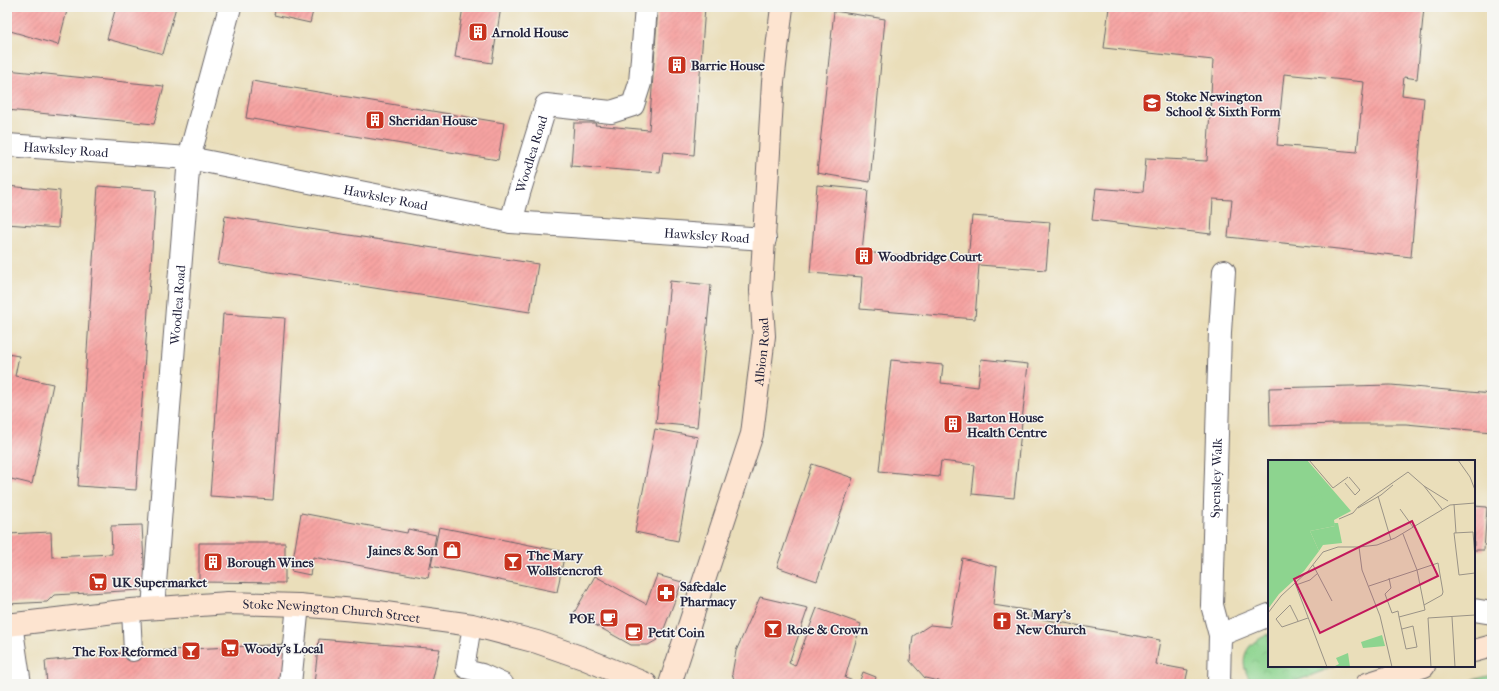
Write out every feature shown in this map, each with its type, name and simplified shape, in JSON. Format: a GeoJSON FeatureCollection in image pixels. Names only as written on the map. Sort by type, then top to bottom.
{"type":"FeatureCollection","features":[{"type":"Feature","properties":{"kind":"main road","name":"Albion Road"},"geometry":{"type":"LineString","coordinates":[[670,684],[752,434],[764,336],[761,291],[773,82],[782,7]]}},
{"type":"Feature","properties":{"kind":"main road","name":"Stoke Newington Church Street"},"geometry":{"type":"LineString","coordinates":[[9,624],[131,610],[228,603],[298,605],[378,612],[472,625],[537,642],[584,658],[646,684]]}},
{"type":"Feature","properties":{"kind":"main road"},"geometry":{"type":"LineString","coordinates":[[1475,651],[1492,646]]}},
{"type":"Feature","properties":{"kind":"main road"},"geometry":{"type":"LineString","coordinates":[[1367,684],[1421,667]]}},
{"type":"Feature","properties":{"kind":"street","name":"Woodlea Road"},"geometry":{"type":"LineString","coordinates":[[153,608],[189,158],[230,7]]}},
{"type":"Feature","properties":{"kind":"street","name":"Woodlea Road"},"geometry":{"type":"LineString","coordinates":[[511,222],[546,105],[611,112],[632,105],[640,82],[646,7]]}},
{"type":"Feature","properties":{"kind":"street","name":"Hawksley Road"},"geometry":{"type":"LineString","coordinates":[[7,145],[189,158],[511,222],[765,239]]}},
{"type":"Feature","properties":{"kind":"street","name":"Spensley Walk"},"geometry":{"type":"LineString","coordinates":[[1219,684],[1220,634],[1212,604],[1220,340],[1224,271]]}},
{"type":"Feature","properties":{"kind":"street"},"geometry":{"type":"LineString","coordinates":[[290,684],[298,605]]}},
{"type":"Feature","properties":{"kind":"street"},"geometry":{"type":"LineString","coordinates":[[1475,610],[1492,613]]}},
{"type":"Feature","properties":{"kind":"street"},"geometry":{"type":"LineString","coordinates":[[1220,634],[1268,615]]}},
{"type":"Feature","properties":{"kind":"street"},"geometry":{"type":"LineString","coordinates":[[9,624],[20,684]]}},
{"type":"Feature","properties":{"kind":"lane"},"geometry":{"type":"LineString","coordinates":[[131,610],[133,652]]}},
{"type":"Feature","properties":{"kind":"lane"},"geometry":{"type":"LineString","coordinates":[[472,625],[465,669],[482,673],[504,683]]}},
{"type":"Feature","properties":{"kind":"green space"},"geometry":{"type":"Polygon","coordinates":[[[1268,634],[1268,667],[1333,667],[1288,684],[1253,684],[1245,670],[1244,660],[1247,651],[1252,644],[1268,634]]]}},
{"type":"Feature","properties":{"kind":"green space"},"geometry":{"type":"Polygon","coordinates":[[[1492,675],[1492,684],[1457,684],[1492,675]]]}},
{"type":"Feature","properties":{"kind":"building"},"geometry":{"type":"Polygon","coordinates":[[[11,7],[68,7],[58,45],[7,30],[11,7]]]}},
{"type":"Feature","properties":{"kind":"building"},"geometry":{"type":"Polygon","coordinates":[[[116,7],[176,7],[163,54],[107,39],[116,7]]]}},
{"type":"Feature","properties":{"kind":"building"},"geometry":{"type":"Polygon","coordinates":[[[276,7],[314,7],[310,23],[274,15],[276,7]]]}},
{"type":"Feature","properties":{"kind":"building","name":"Arnold House"},"geometry":{"type":"Polygon","coordinates":[[[463,7],[501,7],[492,63],[455,57],[463,7]]]}},
{"type":"Feature","properties":{"kind":"building","name":"Barrie House"},"geometry":{"type":"Polygon","coordinates":[[[658,7],[705,7],[694,155],[663,152],[660,173],[571,166],[574,123],[596,123],[595,125],[649,130],[658,7]]]}},
{"type":"Feature","properties":{"kind":"building"},"geometry":{"type":"Polygon","coordinates":[[[1109,7],[1424,7],[1417,79],[1404,77],[1402,95],[1424,98],[1411,257],[1228,237],[1232,200],[1213,199],[1211,234],[1092,220],[1096,188],[1143,192],[1146,158],[1207,161],[1213,60],[1104,48],[1109,7]],[[1284,74],[1277,145],[1357,152],[1364,82],[1284,74]]]}},
{"type":"Feature","properties":{"kind":"building"},"geometry":{"type":"Polygon","coordinates":[[[834,11],[885,19],[870,182],[817,173],[834,11]]]}},
{"type":"Feature","properties":{"kind":"building"},"geometry":{"type":"Polygon","coordinates":[[[7,70],[164,86],[154,124],[7,110],[7,70]]]}},
{"type":"Feature","properties":{"kind":"building","name":"Sheridan House"},"geometry":{"type":"Polygon","coordinates":[[[252,81],[504,123],[498,160],[246,118],[252,81]]]}},
{"type":"Feature","properties":{"kind":"building","name":"Woodbridge Court"},"geometry":{"type":"Polygon","coordinates":[[[817,185],[868,190],[862,252],[968,261],[972,216],[1050,222],[1046,270],[979,265],[975,319],[860,309],[862,277],[810,273],[817,185]]]}},
{"type":"Feature","properties":{"kind":"building"},"geometry":{"type":"Polygon","coordinates":[[[7,186],[60,191],[58,228],[7,224],[7,186]]]}},
{"type":"Feature","properties":{"kind":"building"},"geometry":{"type":"Polygon","coordinates":[[[98,186],[156,190],[136,490],[78,486],[98,186]]]}},
{"type":"Feature","properties":{"kind":"building"},"geometry":{"type":"Polygon","coordinates":[[[225,216],[538,264],[530,312],[218,264],[225,216]]]}},
{"type":"Feature","properties":{"kind":"building"},"geometry":{"type":"Polygon","coordinates":[[[670,281],[711,285],[697,427],[656,423],[670,281]]]}},
{"type":"Feature","properties":{"kind":"building"},"geometry":{"type":"Polygon","coordinates":[[[223,314],[285,318],[273,500],[210,496],[223,314]]]}},
{"type":"Feature","properties":{"kind":"building"},"geometry":{"type":"Polygon","coordinates":[[[7,354],[19,356],[15,376],[53,384],[32,484],[7,478],[7,354]]]}},
{"type":"Feature","properties":{"kind":"building","name":"Barton House Health Centre"},"geometry":{"type":"Polygon","coordinates":[[[981,359],[1028,364],[1014,498],[972,494],[975,465],[941,461],[939,477],[879,471],[891,360],[943,365],[941,383],[978,387],[981,359]]]}},
{"type":"Feature","properties":{"kind":"building"},"geometry":{"type":"Polygon","coordinates":[[[1391,385],[1492,394],[1492,432],[1406,424],[1270,426],[1269,388],[1391,385]]]}},
{"type":"Feature","properties":{"kind":"building"},"geometry":{"type":"Polygon","coordinates":[[[655,429],[698,437],[678,541],[635,532],[655,429]]]}},
{"type":"Feature","properties":{"kind":"building"},"geometry":{"type":"Polygon","coordinates":[[[812,464],[853,478],[817,581],[777,567],[812,464]]]}},
{"type":"Feature","properties":{"kind":"building"},"geometry":{"type":"Polygon","coordinates":[[[1475,506],[1487,507],[1484,550],[1475,550],[1475,506]]]}},
{"type":"Feature","properties":{"kind":"building"},"geometry":{"type":"Polygon","coordinates":[[[301,513],[407,533],[408,529],[436,535],[428,578],[313,557],[310,575],[291,571],[301,513]]]}},
{"type":"Feature","properties":{"kind":"building"},"geometry":{"type":"Polygon","coordinates":[[[142,525],[145,582],[140,590],[54,595],[47,602],[7,604],[7,534],[51,532],[52,557],[112,554],[111,526],[142,525]]]}},
{"type":"Feature","properties":{"kind":"building"},"geometry":{"type":"Polygon","coordinates":[[[439,527],[565,552],[557,592],[431,566],[439,527]]]}},
{"type":"Feature","properties":{"kind":"building"},"geometry":{"type":"Polygon","coordinates":[[[199,543],[285,543],[285,583],[199,582],[199,543]]]}},
{"type":"Feature","properties":{"kind":"building","name":"St. Mary's New Church"},"geometry":{"type":"Polygon","coordinates":[[[962,558],[997,567],[993,605],[1032,611],[1031,617],[1160,640],[1156,664],[1188,670],[1185,684],[943,684],[943,682],[925,678],[910,661],[913,636],[930,625],[950,627],[962,558]]]}},
{"type":"Feature","properties":{"kind":"building"},"geometry":{"type":"Polygon","coordinates":[[[657,575],[682,582],[662,634],[657,640],[648,645],[631,645],[574,613],[595,576],[646,604],[657,575]]]}},
{"type":"Feature","properties":{"kind":"building"},"geometry":{"type":"Polygon","coordinates":[[[760,597],[808,608],[789,663],[795,666],[817,608],[861,624],[845,678],[859,683],[863,672],[876,677],[874,684],[736,684],[732,674],[736,651],[760,597]]]}},
{"type":"Feature","properties":{"kind":"building"},"geometry":{"type":"Polygon","coordinates":[[[319,639],[440,649],[432,682],[436,684],[314,684],[319,639]]]}},
{"type":"Feature","properties":{"kind":"building"},"geometry":{"type":"Polygon","coordinates":[[[288,644],[284,684],[47,684],[45,661],[133,652],[288,644]]]}},
{"type":"Feature","properties":{"kind":"place","name":"Arnold House"},"geometry":{"type":"Point","coordinates":[478,32]}},
{"type":"Feature","properties":{"kind":"place","name":"Barrie House"},"geometry":{"type":"Point","coordinates":[677,65]}},
{"type":"Feature","properties":{"kind":"place","name":"Stoke Newington School & Sixth Form"},"geometry":{"type":"Point","coordinates":[1152,103]}},
{"type":"Feature","properties":{"kind":"place","name":"Sheridan House"},"geometry":{"type":"Point","coordinates":[375,120]}},
{"type":"Feature","properties":{"kind":"place","name":"Woodbridge Court"},"geometry":{"type":"Point","coordinates":[864,256]}},
{"type":"Feature","properties":{"kind":"place","name":"Barton House Health Centre"},"geometry":{"type":"Point","coordinates":[953,424]}},
{"type":"Feature","properties":{"kind":"place","name":"Jaines & Son"},"geometry":{"type":"Point","coordinates":[452,550]}},
{"type":"Feature","properties":{"kind":"place","name":"Borough Wines"},"geometry":{"type":"Point","coordinates":[213,562]}},
{"type":"Feature","properties":{"kind":"place","name":"The Mary Wollstencroft"},"geometry":{"type":"Point","coordinates":[513,562]}},
{"type":"Feature","properties":{"kind":"place","name":"UK Supermarket"},"geometry":{"type":"Point","coordinates":[98,582]}},
{"type":"Feature","properties":{"kind":"place","name":"Safedale Pharmacy"},"geometry":{"type":"Point","coordinates":[666,593]}},
{"type":"Feature","properties":{"kind":"place","name":"POE"},"geometry":{"type":"Point","coordinates":[609,618]}},
{"type":"Feature","properties":{"kind":"place","name":"St. Mary's New Church"},"geometry":{"type":"Point","coordinates":[1002,621]}},
{"type":"Feature","properties":{"kind":"place","name":"Rose & Crown"},"geometry":{"type":"Point","coordinates":[773,629]}},
{"type":"Feature","properties":{"kind":"place","name":"Petit Coin"},"geometry":{"type":"Point","coordinates":[634,632]}},
{"type":"Feature","properties":{"kind":"place","name":"Woody's Local"},"geometry":{"type":"Point","coordinates":[230,648]}},
{"type":"Feature","properties":{"kind":"place","name":"The Fox Reformed"},"geometry":{"type":"Point","coordinates":[191,651]}}]}
